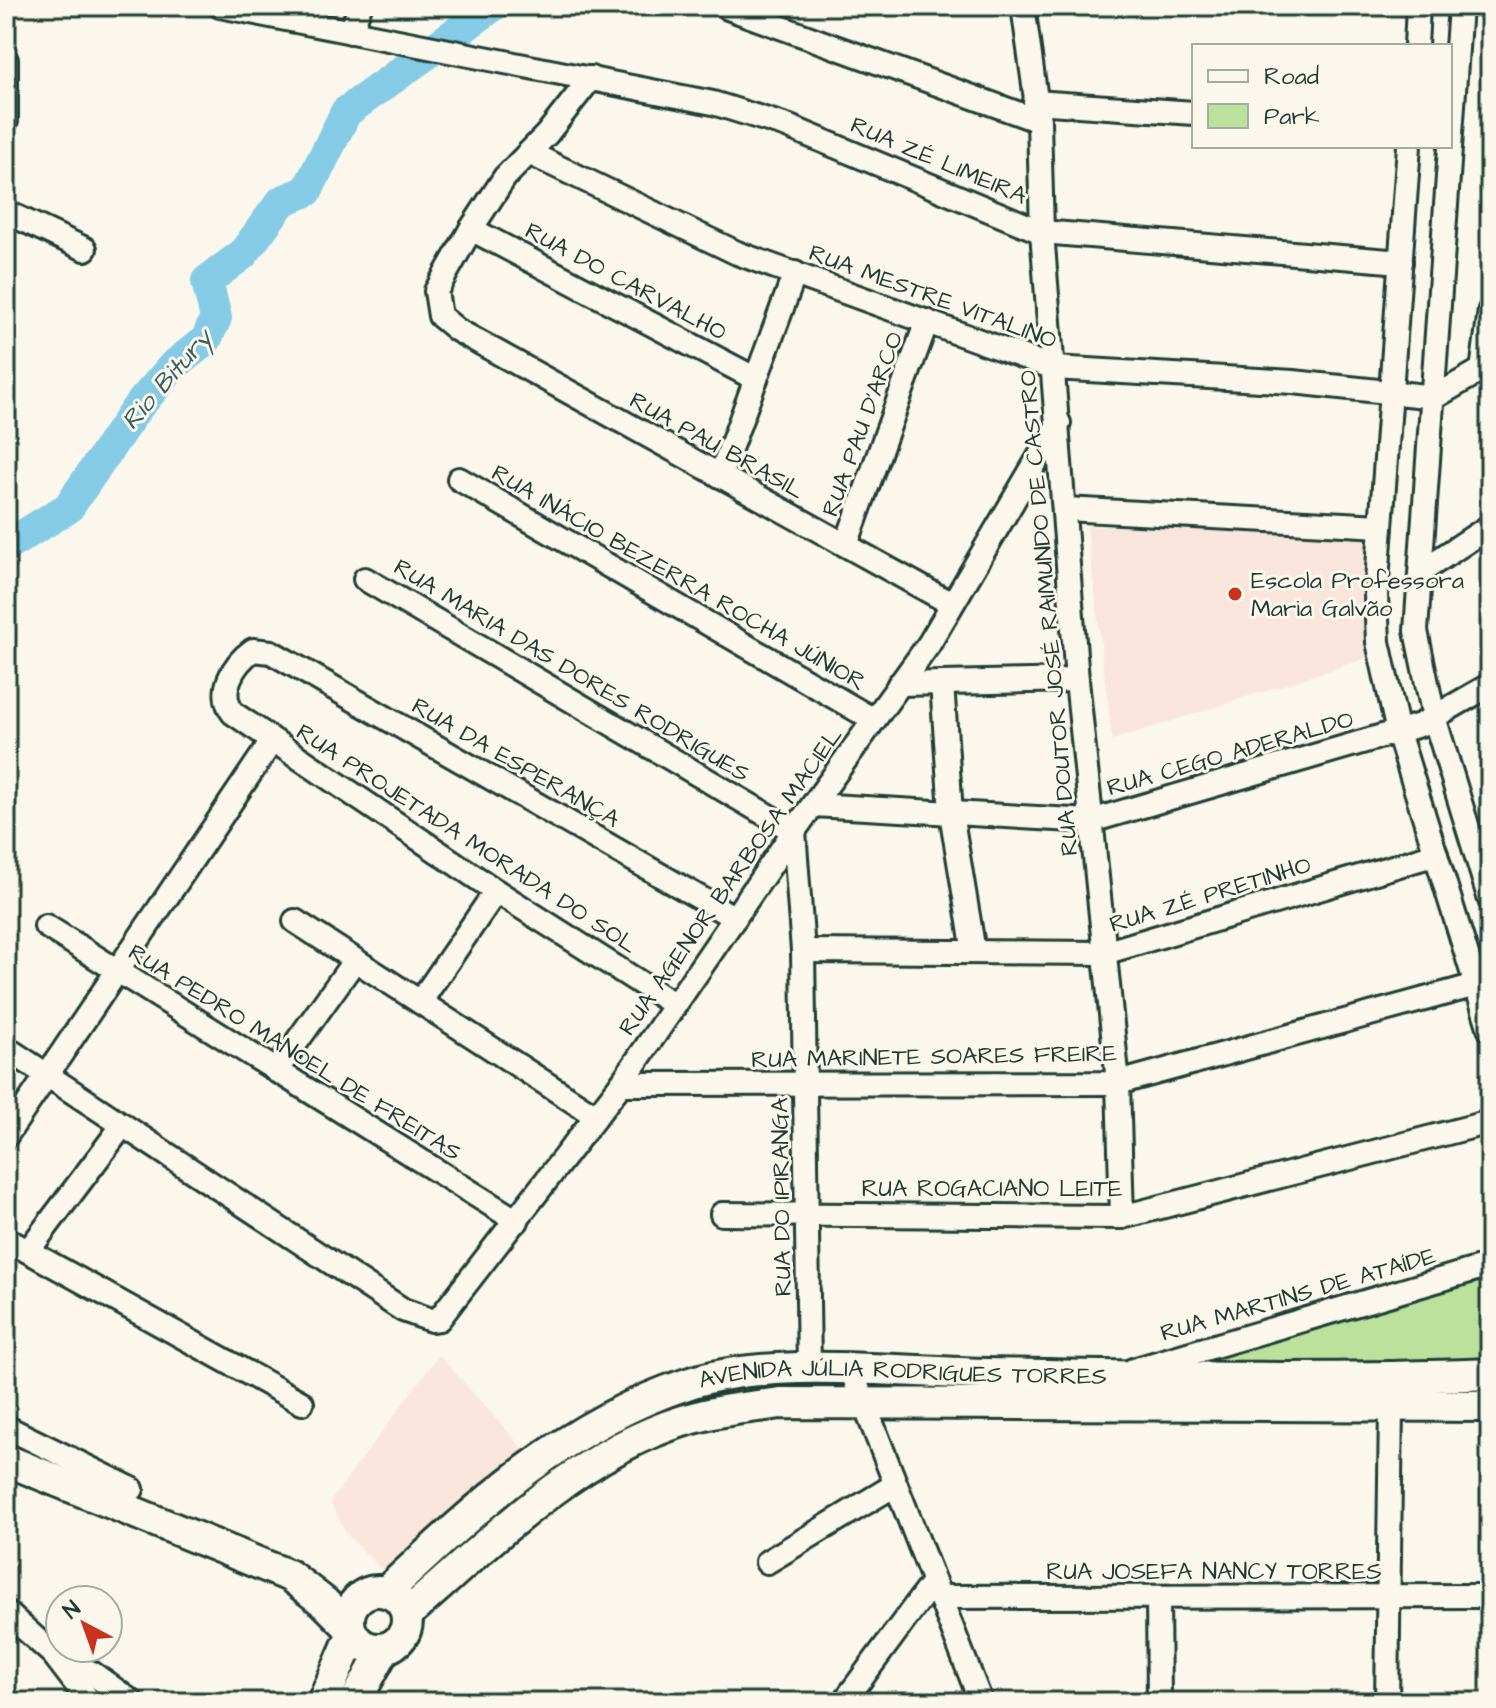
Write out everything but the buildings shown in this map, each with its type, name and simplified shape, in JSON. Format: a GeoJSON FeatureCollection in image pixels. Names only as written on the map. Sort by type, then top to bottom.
{"type":"FeatureCollection","features":[{"type":"Feature","properties":{"kind":"main road","name":"AVENIDA JÚLIA RODRIGUES TORRES"},"geometry":{"type":"LineString","coordinates":[[379,1591],[546,1452],[612,1413],[689,1383],[776,1369],[851,1370],[1072,1390],[1391,1406],[1490,1406]]}},
{"type":"Feature","properties":{"kind":"main road"},"geometry":{"type":"LineString","coordinates":[[776,1369],[780,1403]]}},
{"type":"Feature","properties":{"kind":"main road","name":"AVENIDA JÚLIA RODRIGUES TORRES"},"geometry":{"type":"LineString","coordinates":[[407,1614],[566,1479],[653,1433],[699,1416],[780,1403],[866,1404],[1072,1390],[1120,1374],[1490,1374]]}},
{"type":"Feature","properties":{"kind":"main road"},"geometry":{"type":"LineString","coordinates":[[546,1452],[566,1479]]}},
{"type":"Feature","properties":{"kind":"main road"},"geometry":{"type":"LineString","coordinates":[[6,1460],[290,1576],[379,1591],[400,1600],[407,1614],[400,1639],[384,1649],[355,1702]]}},
{"type":"Feature","properties":{"kind":"main road"},"geometry":{"type":"LineString","coordinates":[[290,1576],[325,1603],[366,1647],[384,1649]]}},
{"type":"Feature","properties":{"kind":"main road"},"geometry":{"type":"LineString","coordinates":[[323,1702],[350,1631],[348,1617],[355,1600],[379,1591]]}},
{"type":"Feature","properties":{"kind":"street","name":"RUA ZÉ LIMEIRA"},"geometry":{"type":"LineString","coordinates":[[220,6],[713,103],[787,126],[1042,232],[1401,262]]}},
{"type":"Feature","properties":{"kind":"street"},"geometry":{"type":"LineString","coordinates":[[351,32],[360,6]]}},
{"type":"Feature","properties":{"kind":"street","name":"RUA DOUTOR JOSÉ RAIMUNDO DE CASTRO"},"geometry":{"type":"LineString","coordinates":[[1023,6],[1037,111],[1042,232],[1077,680],[1118,1083],[1122,1217]]}},
{"type":"Feature","properties":{"kind":"street"},"geometry":{"type":"LineString","coordinates":[[1416,44],[1418,6]]}},
{"type":"Feature","properties":{"kind":"street"},"geometry":{"type":"LineString","coordinates":[[1452,116],[1460,6]]}},
{"type":"Feature","properties":{"kind":"street"},"geometry":{"type":"LineString","coordinates":[[728,8],[1037,111],[1192,113]]}},
{"type":"Feature","properties":{"kind":"street"},"geometry":{"type":"LineString","coordinates":[[6,60],[6,121]]}},
{"type":"Feature","properties":{"kind":"street"},"geometry":{"type":"LineString","coordinates":[[471,229],[505,177],[591,78]]}},
{"type":"Feature","properties":{"kind":"street"},"geometry":{"type":"LineString","coordinates":[[1409,148],[1381,526],[1378,642],[1398,732],[1490,1030]]}},
{"type":"Feature","properties":{"kind":"street"},"geometry":{"type":"LineString","coordinates":[[1450,148],[1435,397],[1416,631],[1427,721],[1490,900]]}},
{"type":"Feature","properties":{"kind":"street","name":"RUA MESTRE VITALINO"},"geometry":{"type":"LineString","coordinates":[[529,153],[737,253],[1054,368],[1435,397]]}},
{"type":"Feature","properties":{"kind":"street"},"geometry":{"type":"LineString","coordinates":[[6,212],[85,249]]}},
{"type":"Feature","properties":{"kind":"street","name":"RUA PAU BRASIL"},"geometry":{"type":"LineString","coordinates":[[471,229],[436,291],[440,316],[457,330],[952,604]]}},
{"type":"Feature","properties":{"kind":"street","name":"RUA DO CARVALHO"},"geometry":{"type":"LineString","coordinates":[[471,229],[756,379]]}},
{"type":"Feature","properties":{"kind":"street"},"geometry":{"type":"LineString","coordinates":[[720,476],[795,273]]}},
{"type":"Feature","properties":{"kind":"street"},"geometry":{"type":"LineString","coordinates":[[1435,397],[1486,368],[1490,310]]}},
{"type":"Feature","properties":{"kind":"street","name":"RUA PAU D'ARCO"},"geometry":{"type":"LineString","coordinates":[[846,545],[927,321]]}},
{"type":"Feature","properties":{"kind":"street","name":"RUA AGENOR BARBOSA MACIEL"},"geometry":{"type":"LineString","coordinates":[[123,1125],[403,1310],[431,1320],[439,1319],[621,1084],[899,684],[952,604],[1059,423]]}},
{"type":"Feature","properties":{"kind":"street","name":"RUA INÁCIO BEZERRA ROCHA JÚNIOR"},"geometry":{"type":"LineString","coordinates":[[459,479],[874,720]]}},
{"type":"Feature","properties":{"kind":"street"},"geometry":{"type":"LineString","coordinates":[[1065,509],[1381,526]]}},
{"type":"Feature","properties":{"kind":"street"},"geometry":{"type":"LineString","coordinates":[[1422,571],[1490,526]]}},
{"type":"Feature","properties":{"kind":"street","name":"RUA MARIA DAS DORES RODRIGUES"},"geometry":{"type":"LineString","coordinates":[[365,579],[794,831]]}},
{"type":"Feature","properties":{"kind":"street","name":"RUA DA ESPERANÇA"},"geometry":{"type":"LineString","coordinates":[[233,713],[225,703],[225,690],[240,661],[253,650],[271,652],[735,918]]}},
{"type":"Feature","properties":{"kind":"street"},"geometry":{"type":"LineString","coordinates":[[899,684],[1077,680]]}},
{"type":"Feature","properties":{"kind":"street"},"geometry":{"type":"LineString","coordinates":[[942,683],[951,813],[974,952]]}},
{"type":"Feature","properties":{"kind":"street","name":"RUA CEGO ADERALDO"},"geometry":{"type":"LineString","coordinates":[[813,805],[1091,821],[1398,732],[1427,721],[1490,685]]}},
{"type":"Feature","properties":{"kind":"street","name":"RUA PROJETADA MORADA DO SOL"},"geometry":{"type":"LineString","coordinates":[[233,713],[496,891],[675,1005]]}},
{"type":"Feature","properties":{"kind":"street"},"geometry":{"type":"LineString","coordinates":[[6,1136],[272,741]]}},
{"type":"Feature","properties":{"kind":"street","name":"RUA DO IPIRANGA"},"geometry":{"type":"LineString","coordinates":[[794,831],[803,951],[809,1369]]}},
{"type":"Feature","properties":{"kind":"street","name":"RUA ZÉ PRETINHO"},"geometry":{"type":"LineString","coordinates":[[803,951],[1104,953],[1436,854]]}},
{"type":"Feature","properties":{"kind":"street"},"geometry":{"type":"LineString","coordinates":[[420,1002],[496,891]]}},
{"type":"Feature","properties":{"kind":"street"},"geometry":{"type":"LineString","coordinates":[[295,921],[596,1116]]}},
{"type":"Feature","properties":{"kind":"street","name":"RUA PEDRO MANOEL DE FREITAS"},"geometry":{"type":"LineString","coordinates":[[46,926],[517,1221]]}},
{"type":"Feature","properties":{"kind":"street"},"geometry":{"type":"LineString","coordinates":[[276,1071],[355,960]]}},
{"type":"Feature","properties":{"kind":"street","name":"RUA MARINETE SOARES FREIRE"},"geometry":{"type":"LineString","coordinates":[[621,1084],[1118,1083],[1476,985]]}},
{"type":"Feature","properties":{"kind":"street"},"geometry":{"type":"LineString","coordinates":[[6,1048],[123,1125],[28,1251]]}},
{"type":"Feature","properties":{"kind":"street","name":"RUA ROGACIANO LEITE"},"geometry":{"type":"LineString","coordinates":[[722,1214],[1122,1217],[1490,1122]]}},
{"type":"Feature","properties":{"kind":"street"},"geometry":{"type":"LineString","coordinates":[[6,1239],[302,1403]]}},
{"type":"Feature","properties":{"kind":"street","name":"RUA MARTINS DE ATAÍDE"},"geometry":{"type":"LineString","coordinates":[[1120,1374],[1490,1265]]}},
{"type":"Feature","properties":{"kind":"street"},"geometry":{"type":"LineString","coordinates":[[851,1370],[981,1702]]}},
{"type":"Feature","properties":{"kind":"street"},"geometry":{"type":"LineString","coordinates":[[1387,1702],[1391,1406]]}},
{"type":"Feature","properties":{"kind":"street"},"geometry":{"type":"LineString","coordinates":[[6,1427],[132,1489]]}},
{"type":"Feature","properties":{"kind":"street"},"geometry":{"type":"LineString","coordinates":[[767,1562],[895,1485]]}},
{"type":"Feature","properties":{"kind":"street"},"geometry":{"type":"LineString","coordinates":[[844,1702],[936,1590]]}},
{"type":"Feature","properties":{"kind":"street","name":"RUA JOSEFA NANCY TORRES"},"geometry":{"type":"LineString","coordinates":[[936,1590],[1158,1597],[1490,1596]]}},
{"type":"Feature","properties":{"kind":"street"},"geometry":{"type":"LineString","coordinates":[[1158,1597],[1159,1702]]}},
{"type":"Feature","properties":{"kind":"street"},"geometry":{"type":"LineString","coordinates":[[6,1612],[44,1646]]}},
{"type":"Feature","properties":{"kind":"street"},"geometry":{"type":"LineString","coordinates":[[61,1664],[90,1702]]}},
{"type":"Feature","properties":{"kind":"street"},"geometry":{"type":"LineString","coordinates":[[74,1664],[92,1673],[132,1702]]}},
{"type":"Feature","properties":{"kind":"shaded area","name":"Escola Professora Maria Galvão"},"geometry":{"type":"Polygon","coordinates":[[[1087,526],[1385,528],[1365,659],[1112,740],[1087,526]]]}},
{"type":"Feature","properties":{"kind":"shaded area"},"geometry":{"type":"Polygon","coordinates":[[[439,1355],[527,1453],[384,1572],[347,1534],[330,1502],[439,1355]]]}},
{"type":"Feature","properties":{"kind":"green space"},"geometry":{"type":"Polygon","coordinates":[[[1490,1271],[1490,1360],[1174,1368],[1490,1271]]]}},
{"type":"Feature","properties":{"kind":"waterway","name":"Rio Bitury"},"geometry":{"type":"LineString","coordinates":[[6,546],[68,508],[136,409],[173,366],[206,340],[216,318],[207,281],[243,254],[282,201],[307,191],[346,112],[493,6]]}},
{"type":"Feature","properties":{"kind":"place","name":"Escola Professora Maria Galvão"},"geometry":{"type":"Point","coordinates":[1235,594]}}]}
